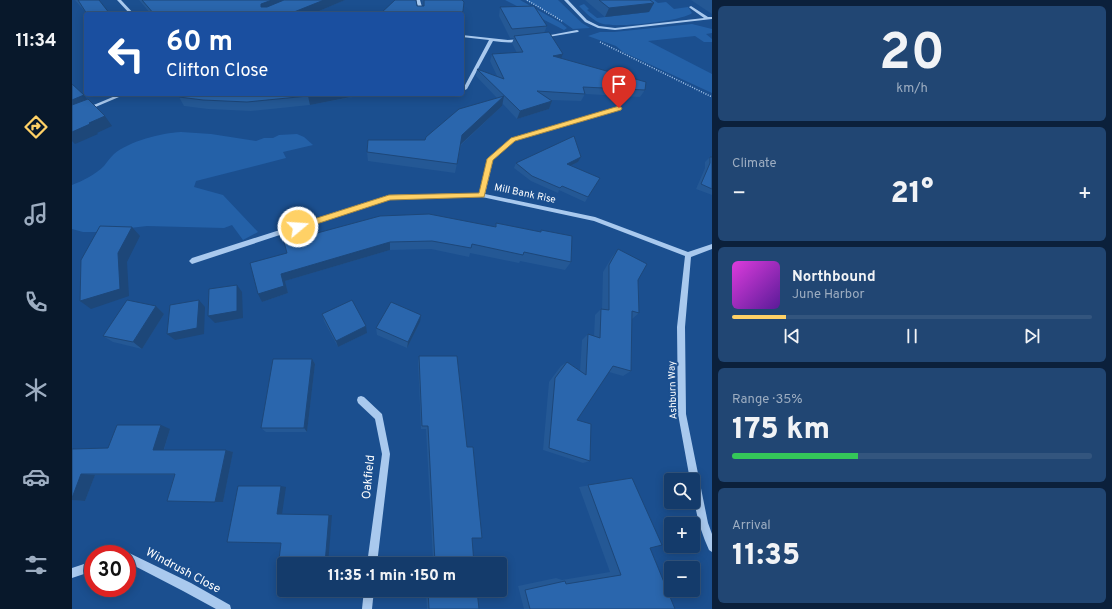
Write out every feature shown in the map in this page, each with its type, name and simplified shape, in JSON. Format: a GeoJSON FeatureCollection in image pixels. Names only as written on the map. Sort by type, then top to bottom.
{"type":"FeatureCollection","features":[{"type":"Feature","properties":{"kind":"street"},"geometry":{"type":"LineString","coordinates":[[121,0],[130,12]]}},
{"type":"Feature","properties":{"kind":"street"},"geometry":{"type":"LineString","coordinates":[[418,0],[420,12]]}},
{"type":"Feature","properties":{"kind":"street"},"geometry":{"type":"LineString","coordinates":[[566,0],[586,21],[598,27],[615,29],[712,18]]}},
{"type":"Feature","properties":{"kind":"street"},"geometry":{"type":"LineString","coordinates":[[691,7],[712,22]]}},
{"type":"Feature","properties":{"kind":"street"},"geometry":{"type":"LineString","coordinates":[[535,39],[577,31]]}},
{"type":"Feature","properties":{"kind":"street"},"geometry":{"type":"LineString","coordinates":[[464,36],[508,41],[528,39]]}},
{"type":"Feature","properties":{"kind":"street"},"geometry":{"type":"LineString","coordinates":[[465,89],[492,39]]}},
{"type":"Feature","properties":{"kind":"street"},"geometry":{"type":"LineString","coordinates":[[72,116],[119,96]]}},
{"type":"Feature","properties":{"kind":"street"},"geometry":{"type":"LineString","coordinates":[[482,195],[490,159],[513,139],[619,108]]}},
{"type":"Feature","properties":{"kind":"street","name":"Mill Bank Rise"},"geometry":{"type":"LineString","coordinates":[[192,261],[389,197],[482,195],[594,219],[688,255]]}},
{"type":"Feature","properties":{"kind":"street"},"geometry":{"type":"LineString","coordinates":[[688,255],[712,246]]}},
{"type":"Feature","properties":{"kind":"street","name":"Ashburn Way"},"geometry":{"type":"LineString","coordinates":[[688,255],[681,327],[682,414],[703,523],[712,547]]}},
{"type":"Feature","properties":{"kind":"street","name":"Oakfield"},"geometry":{"type":"LineString","coordinates":[[361,400],[379,417],[386,454],[373,557]]}},
{"type":"Feature","properties":{"kind":"street","name":"Windrush Close"},"geometry":{"type":"LineString","coordinates":[[136,562],[187,587],[226,609]]}},
{"type":"Feature","properties":{"kind":"street"},"geometry":{"type":"LineString","coordinates":[[72,573],[84,569]]}},
{"type":"Feature","properties":{"kind":"street"},"geometry":{"type":"LineString","coordinates":[[366,609],[368,597]]}},
{"type":"Feature","properties":{"kind":"path"},"geometry":{"type":"LineString","coordinates":[[526,0],[553,14],[577,31],[712,98]]}},
{"type":"Feature","properties":{"kind":"shaded area"},"geometry":{"type":"Polygon","coordinates":[[[505,0],[520,0],[561,23],[567,28],[564,30],[505,0]]]}},
{"type":"Feature","properties":{"kind":"shaded area"},"geometry":{"type":"Polygon","coordinates":[[[525,0],[558,0],[582,23],[590,28],[573,29],[556,17],[525,0]]]}},
{"type":"Feature","properties":{"kind":"shaded area"},"geometry":{"type":"Polygon","coordinates":[[[642,0],[654,0],[658,3],[666,2],[674,9],[688,7],[692,13],[676,19],[664,21],[610,25],[596,21],[579,6],[584,4],[589,9],[587,10],[597,18],[648,12],[642,0]]]}},
{"type":"Feature","properties":{"kind":"shaded area"},"geometry":{"type":"Polygon","coordinates":[[[692,24],[712,29],[712,33],[706,34],[712,39],[712,42],[704,42],[695,36],[648,41],[712,74],[712,93],[623,52],[616,46],[588,36],[600,32],[614,32],[692,24]]]}},
{"type":"Feature","properties":{"kind":"shaded area"},"geometry":{"type":"Polygon","coordinates":[[[181,132],[211,134],[256,141],[264,138],[273,138],[279,135],[297,134],[304,137],[313,145],[283,152],[286,158],[196,181],[194,187],[223,195],[258,232],[243,240],[232,225],[224,228],[147,226],[96,232],[83,232],[72,229],[72,185],[97,172],[114,154],[128,145],[155,136],[181,132]]]}},
{"type":"Feature","properties":{"kind":"building"},"geometry":{"type":"Polygon","coordinates":[[[78,0],[99,0],[108,12],[86,12],[78,0]]]}},
{"type":"Feature","properties":{"kind":"building"},"geometry":{"type":"Polygon","coordinates":[[[142,0],[272,0],[261,4],[261,7],[267,7],[284,0],[324,0],[294,12],[152,12],[142,0]]]}},
{"type":"Feature","properties":{"kind":"building"},"geometry":{"type":"Polygon","coordinates":[[[395,0],[416,0],[417,6],[424,6],[424,0],[462,0],[464,2],[462,12],[382,12],[395,0]]]}},
{"type":"Feature","properties":{"kind":"building"},"geometry":{"type":"Polygon","coordinates":[[[599,0],[650,0],[654,3],[609,8],[599,0]]]}},
{"type":"Feature","properties":{"kind":"building"},"geometry":{"type":"Polygon","coordinates":[[[534,6],[547,26],[512,29],[500,7],[534,6]]]}},
{"type":"Feature","properties":{"kind":"building"},"geometry":{"type":"Polygon","coordinates":[[[549,32],[563,54],[553,56],[646,82],[645,90],[583,87],[585,94],[537,91],[552,101],[520,111],[477,69],[504,79],[492,54],[523,52],[514,36],[549,32]]]}},
{"type":"Feature","properties":{"kind":"building"},"geometry":{"type":"Polygon","coordinates":[[[72,84],[84,95],[72,100],[72,84]]]}},
{"type":"Feature","properties":{"kind":"building"},"geometry":{"type":"Polygon","coordinates":[[[308,96],[247,102],[203,100],[179,97],[308,96]]]}},
{"type":"Feature","properties":{"kind":"building"},"geometry":{"type":"Polygon","coordinates":[[[504,96],[462,135],[457,164],[367,152],[368,140],[425,140],[426,137],[459,109],[504,96]]]}},
{"type":"Feature","properties":{"kind":"building"},"geometry":{"type":"Polygon","coordinates":[[[88,99],[105,116],[72,132],[72,105],[88,99]]]}},
{"type":"Feature","properties":{"kind":"building"},"geometry":{"type":"Polygon","coordinates":[[[574,136],[581,157],[567,164],[600,178],[588,197],[562,186],[560,188],[532,176],[516,163],[574,136]]]}},
{"type":"Feature","properties":{"kind":"building"},"geometry":{"type":"Polygon","coordinates":[[[710,157],[712,157],[712,189],[701,184],[710,163],[710,157]]]}},
{"type":"Feature","properties":{"kind":"building"},"geometry":{"type":"Polygon","coordinates":[[[429,214],[496,227],[496,223],[541,232],[541,230],[572,236],[571,262],[524,252],[523,255],[472,244],[471,248],[432,241],[390,242],[281,274],[284,286],[258,294],[250,263],[287,253],[284,242],[380,216],[429,214]]]}},
{"type":"Feature","properties":{"kind":"building"},"geometry":{"type":"Polygon","coordinates":[[[100,226],[132,227],[118,253],[120,289],[80,301],[81,260],[100,226]]]}},
{"type":"Feature","properties":{"kind":"building"},"geometry":{"type":"Polygon","coordinates":[[[618,249],[647,264],[638,280],[639,313],[632,311],[631,371],[613,366],[577,420],[591,424],[590,461],[549,448],[555,378],[567,362],[586,375],[588,334],[600,338],[601,309],[609,310],[609,265],[618,249]]]}},
{"type":"Feature","properties":{"kind":"building"},"geometry":{"type":"Polygon","coordinates":[[[237,285],[237,311],[208,316],[209,289],[237,285]]]}},
{"type":"Feature","properties":{"kind":"building"},"geometry":{"type":"Polygon","coordinates":[[[127,300],[156,306],[133,342],[103,336],[127,300]]]}},
{"type":"Feature","properties":{"kind":"building"},"geometry":{"type":"Polygon","coordinates":[[[199,300],[197,328],[167,334],[170,305],[199,300]]]}},
{"type":"Feature","properties":{"kind":"building"},"geometry":{"type":"Polygon","coordinates":[[[352,300],[366,326],[336,341],[322,314],[352,300]]]}},
{"type":"Feature","properties":{"kind":"building"},"geometry":{"type":"Polygon","coordinates":[[[391,302],[421,315],[408,342],[376,328],[391,302]]]}},
{"type":"Feature","properties":{"kind":"building"},"geometry":{"type":"Polygon","coordinates":[[[419,356],[457,356],[467,447],[473,447],[482,538],[472,538],[473,557],[435,557],[428,426],[422,426],[419,356]]]}},
{"type":"Feature","properties":{"kind":"building"},"geometry":{"type":"Polygon","coordinates":[[[273,359],[312,359],[304,428],[261,428],[273,359]]]}},
{"type":"Feature","properties":{"kind":"building"},"geometry":{"type":"Polygon","coordinates":[[[117,425],[161,425],[153,450],[226,450],[215,502],[167,501],[175,474],[81,474],[72,498],[72,449],[108,448],[117,425]]]}},
{"type":"Feature","properties":{"kind":"building"},"geometry":{"type":"Polygon","coordinates":[[[632,478],[662,545],[650,548],[664,582],[664,597],[670,597],[675,609],[530,609],[525,590],[565,581],[566,584],[621,575],[588,485],[632,478]]]}},
{"type":"Feature","properties":{"kind":"building"},"geometry":{"type":"Polygon","coordinates":[[[238,486],[281,486],[277,514],[329,515],[326,557],[279,557],[281,543],[227,542],[238,486]]]}},
{"type":"Feature","properties":{"kind":"building"},"geometry":{"type":"Polygon","coordinates":[[[428,597],[478,597],[479,609],[429,609],[428,597]]]}},
{"type":"Feature","properties":{"kind":"route"},"geometry":{"type":"LineString","coordinates":[[298,227],[389,197],[482,195],[490,159],[513,139],[619,108]]}}]}
